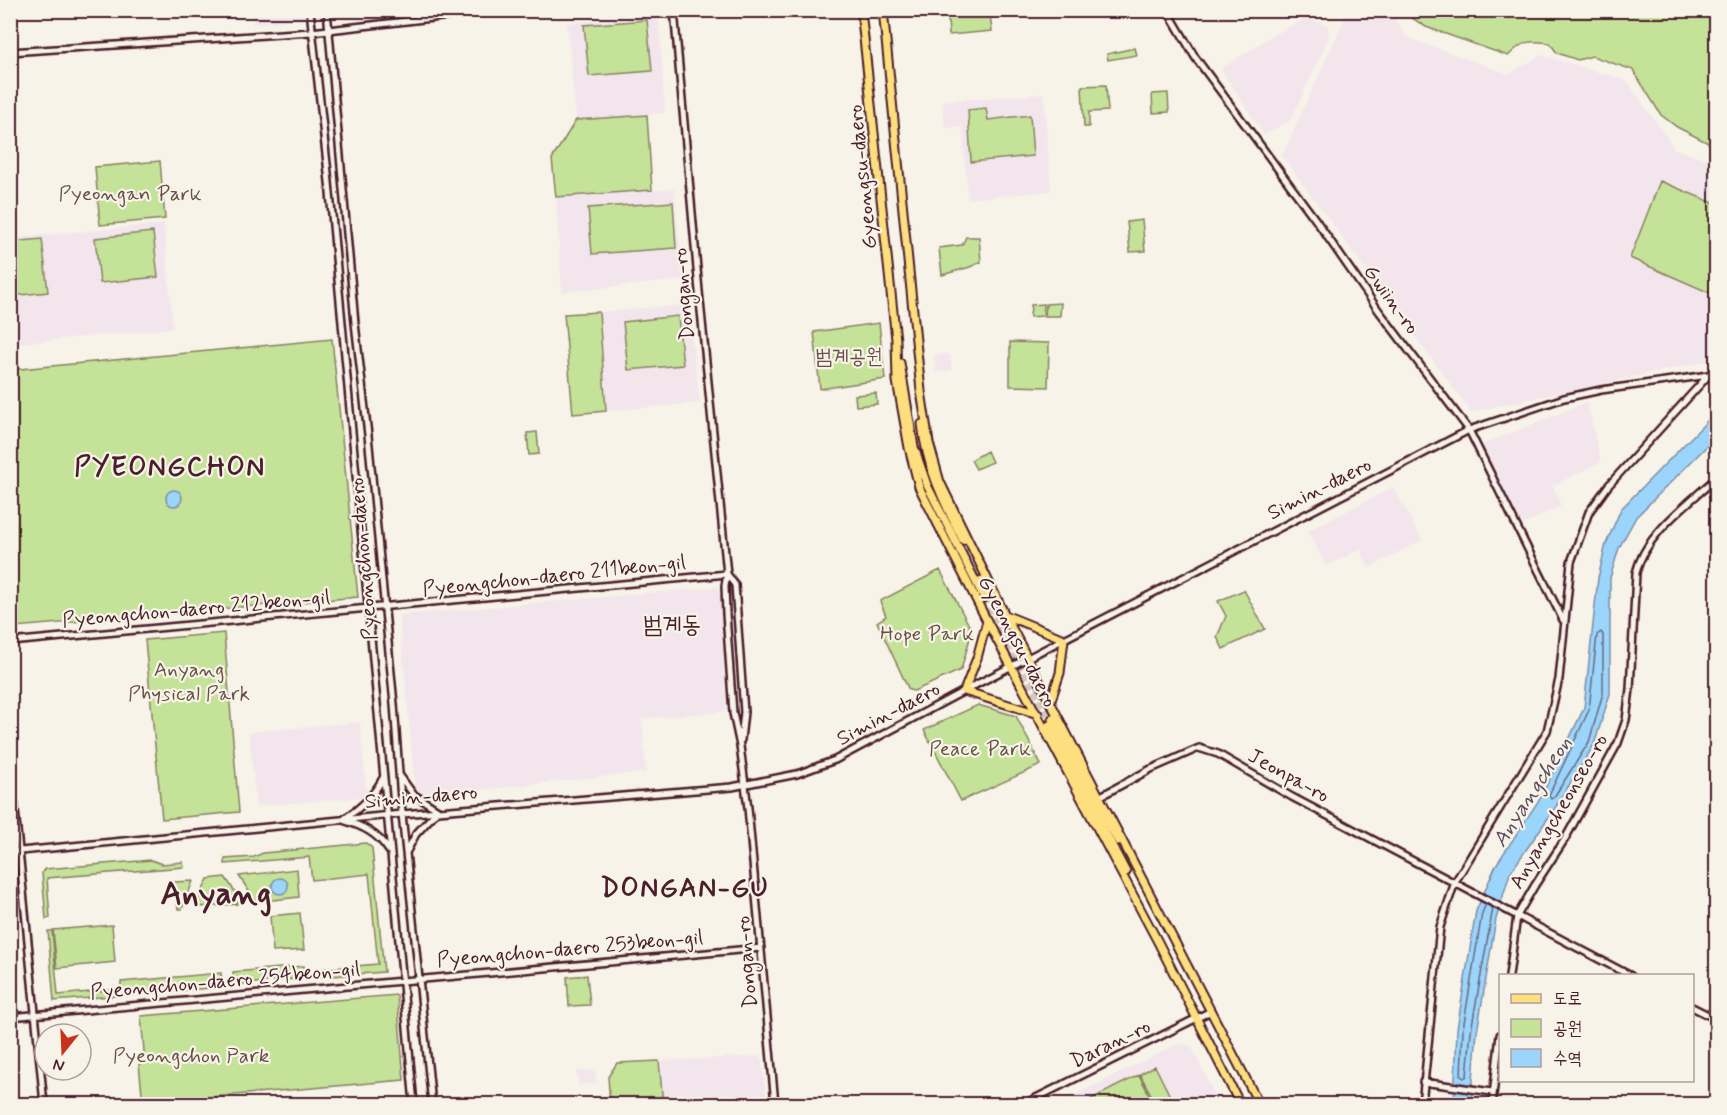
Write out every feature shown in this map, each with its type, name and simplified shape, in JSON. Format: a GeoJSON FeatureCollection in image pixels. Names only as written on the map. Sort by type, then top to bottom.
{"type":"FeatureCollection","features":[{"type":"Feature","properties":{"kind":"main road","name":"Gyeongsu-daero"},"geometry":{"type":"LineString","coordinates":[[861,10],[896,340],[914,447],[927,484],[987,596],[935,482],[923,434],[884,10]]}},
{"type":"Feature","properties":{"kind":"main road","name":"Gyeongsu-daero"},"geometry":{"type":"LineString","coordinates":[[915,338],[929,443],[940,482],[1050,703],[1259,1104]]}},
{"type":"Feature","properties":{"kind":"main road","name":"Gyeongsu-daero"},"geometry":{"type":"LineString","coordinates":[[896,340],[897,381],[909,448],[919,487],[987,621],[1158,942],[1240,1104]]}},
{"type":"Feature","properties":{"kind":"main road"},"geometry":{"type":"LineString","coordinates":[[1005,615],[1064,639],[1060,673],[1050,703]]}},
{"type":"Feature","properties":{"kind":"main road"},"geometry":{"type":"LineString","coordinates":[[987,621],[977,658],[964,691],[1038,714]]}},
{"type":"Feature","properties":{"kind":"main road","name":"Gyeongsu-daero"},"geometry":{"type":"LineString","coordinates":[[1158,942],[1050,721],[1126,857],[1162,916]]}},
{"type":"Feature","properties":{"kind":"street","name":"Pyeongchon-daero"},"geometry":{"type":"LineString","coordinates":[[310,10],[330,193],[414,1104]]}},
{"type":"Feature","properties":{"kind":"street","name":"Pyeongchon-daero"},"geometry":{"type":"LineString","coordinates":[[327,10],[355,323],[369,435],[402,813],[432,1104]]}},
{"type":"Feature","properties":{"kind":"street"},"geometry":{"type":"LineString","coordinates":[[10,52],[311,32],[502,10]]}},
{"type":"Feature","properties":{"kind":"street","name":"Dongan-ro"},"geometry":{"type":"LineString","coordinates":[[675,10],[677,61],[691,186],[727,574],[724,586],[731,695],[740,746],[775,1104]]}},
{"type":"Feature","properties":{"kind":"street","name":"Gwiin-ro"},"geometry":{"type":"LineString","coordinates":[[1166,10],[1195,57],[1315,219],[1379,311],[1469,430],[1564,622]]}},
{"type":"Feature","properties":{"kind":"street"},"geometry":{"type":"LineString","coordinates":[[1422,1104],[1440,927],[1455,882],[1547,731],[1559,679],[1571,562],[1589,512],[1608,486],[1714,374],[1716,367]]}},
{"type":"Feature","properties":{"kind":"street","name":"Simin-daero"},"geometry":{"type":"LineString","coordinates":[[10,852],[402,813],[744,785],[796,774],[835,760],[1469,430],[1564,398],[1601,390],[1714,374]]}},
{"type":"Feature","properties":{"kind":"street","name":"Anyangcheonseo-ro"},"geometry":{"type":"LineString","coordinates":[[1509,974],[1514,914],[1565,839],[1618,743],[1626,720],[1630,689],[1636,573],[1639,561],[1654,537],[1716,478]]}},
{"type":"Feature","properties":{"kind":"street","name":"Dongan-ro"},"geometry":{"type":"LineString","coordinates":[[727,574],[735,585],[736,596],[744,712],[740,746]]}},
{"type":"Feature","properties":{"kind":"street","name":"Pyeongchon-daero 211beon-gil"},"geometry":{"type":"LineString","coordinates":[[384,608],[727,574]]}},
{"type":"Feature","properties":{"kind":"street","name":"Pyeongchon-daero 212beon-gil"},"geometry":{"type":"LineString","coordinates":[[10,642],[384,608]]}},
{"type":"Feature","properties":{"kind":"street","name":"Jeonpa-ro"},"geometry":{"type":"LineString","coordinates":[[1100,797],[1151,769],[1198,748],[1218,754],[1514,914]]}},
{"type":"Feature","properties":{"kind":"street"},"geometry":{"type":"LineString","coordinates":[[10,759],[44,1104]]}},
{"type":"Feature","properties":{"kind":"street"},"geometry":{"type":"LineString","coordinates":[[399,775],[413,794],[438,810],[416,834],[406,853]]}},
{"type":"Feature","properties":{"kind":"street"},"geometry":{"type":"LineString","coordinates":[[342,820],[372,796],[384,776]]}},
{"type":"Feature","properties":{"kind":"street"},"geometry":{"type":"LineString","coordinates":[[342,820],[377,836],[391,855]]}},
{"type":"Feature","properties":{"kind":"street"},"geometry":{"type":"LineString","coordinates":[[1514,914],[1629,974]]}},
{"type":"Feature","properties":{"kind":"street","name":"Pyeongchon-daero 253beon-gil"},"geometry":{"type":"LineString","coordinates":[[418,979],[761,948]]}},
{"type":"Feature","properties":{"kind":"street","name":"Pyeongchon-daero 254beon-gil"},"geometry":{"type":"LineString","coordinates":[[10,1017],[418,979]]}},
{"type":"Feature","properties":{"kind":"street"},"geometry":{"type":"LineString","coordinates":[[1694,1008],[1716,1019]]}},
{"type":"Feature","properties":{"kind":"street","name":"Daran-ro"},"geometry":{"type":"LineString","coordinates":[[1024,1104],[1211,1011]]}},
{"type":"Feature","properties":{"kind":"street"},"geometry":{"type":"LineString","coordinates":[[1492,1104],[1499,1042]]}},
{"type":"Feature","properties":{"kind":"street"},"geometry":{"type":"LineString","coordinates":[[1423,1082],[1492,1092]]}},
{"type":"Feature","properties":{"kind":"shaded area"},"geometry":{"type":"Polygon","coordinates":[[[393,10],[253,24],[252,11],[393,10]]]}},
{"type":"Feature","properties":{"kind":"shaded area"},"geometry":{"type":"Polygon","coordinates":[[[1348,11],[1391,11],[1406,37],[1509,74],[1541,55],[1626,80],[1675,149],[1716,162],[1716,354],[1712,360],[1471,412],[1282,156],[1348,11]]]}},
{"type":"Feature","properties":{"kind":"shaded area"},"geometry":{"type":"Polygon","coordinates":[[[652,15],[659,20],[665,113],[576,120],[567,23],[652,15]]]}},
{"type":"Feature","properties":{"kind":"shaded area"},"geometry":{"type":"Polygon","coordinates":[[[1307,18],[1328,25],[1329,37],[1291,120],[1264,135],[1221,69],[1271,36],[1307,18]]]}},
{"type":"Feature","properties":{"kind":"shaded area"},"geometry":{"type":"Polygon","coordinates":[[[1044,94],[1051,191],[968,199],[962,127],[945,128],[942,101],[1044,94]]]}},
{"type":"Feature","properties":{"kind":"shaded area"},"geometry":{"type":"Polygon","coordinates":[[[674,189],[683,280],[562,292],[556,197],[674,189]]]}},
{"type":"Feature","properties":{"kind":"shaded area"},"geometry":{"type":"Polygon","coordinates":[[[164,224],[173,328],[11,344],[11,238],[164,224]]]}},
{"type":"Feature","properties":{"kind":"shaded area"},"geometry":{"type":"Polygon","coordinates":[[[681,305],[688,310],[700,403],[606,411],[599,312],[681,305]]]}},
{"type":"Feature","properties":{"kind":"shaded area"},"geometry":{"type":"Polygon","coordinates":[[[950,354],[952,371],[936,372],[934,355],[950,354]]]}},
{"type":"Feature","properties":{"kind":"shaded area"},"geometry":{"type":"Polygon","coordinates":[[[1587,402],[1601,462],[1553,486],[1561,506],[1523,525],[1479,446],[1587,402]]]}},
{"type":"Feature","properties":{"kind":"shaded area"},"geometry":{"type":"Polygon","coordinates":[[[1393,487],[1422,540],[1369,568],[1360,549],[1326,567],[1308,531],[1393,487]]]}},
{"type":"Feature","properties":{"kind":"shaded area"},"geometry":{"type":"Polygon","coordinates":[[[719,587],[727,711],[642,719],[646,772],[416,797],[399,615],[719,587]]]}},
{"type":"Feature","properties":{"kind":"shaded area"},"geometry":{"type":"Polygon","coordinates":[[[360,722],[367,797],[256,806],[249,732],[360,722]]]}},
{"type":"Feature","properties":{"kind":"shaded area"},"geometry":{"type":"Polygon","coordinates":[[[1180,1043],[1191,1046],[1219,1104],[1057,1104],[1180,1043]]]}},
{"type":"Feature","properties":{"kind":"shaded area"},"geometry":{"type":"Polygon","coordinates":[[[761,1056],[767,1104],[663,1104],[659,1061],[761,1056]]]}},
{"type":"Feature","properties":{"kind":"shaded area"},"geometry":{"type":"Polygon","coordinates":[[[595,1070],[597,1083],[578,1085],[577,1071],[595,1070]]]}},
{"type":"Feature","properties":{"kind":"shaded area"},"geometry":{"type":"Polygon","coordinates":[[[1499,1098],[1549,1103],[1552,1104],[1499,1104],[1499,1098]]]}},
{"type":"Feature","properties":{"kind":"green space"},"geometry":{"type":"Polygon","coordinates":[[[1405,11],[1716,11],[1716,147],[1677,127],[1661,115],[1633,70],[1592,56],[1578,60],[1557,53],[1550,43],[1543,42],[1527,42],[1508,56],[1426,27],[1405,11]]]}},
{"type":"Feature","properties":{"kind":"green space"},"geometry":{"type":"Polygon","coordinates":[[[990,14],[992,31],[949,35],[948,18],[990,14]]]}},
{"type":"Feature","properties":{"kind":"green space"},"geometry":{"type":"Polygon","coordinates":[[[647,20],[652,71],[589,76],[584,25],[647,20]]]}},
{"type":"Feature","properties":{"kind":"green space"},"geometry":{"type":"Polygon","coordinates":[[[1135,48],[1137,55],[1108,60],[1107,54],[1135,48]]]}},
{"type":"Feature","properties":{"kind":"green space"},"geometry":{"type":"Polygon","coordinates":[[[1106,85],[1108,111],[1089,112],[1089,127],[1084,127],[1082,86],[1106,85]]]}},
{"type":"Feature","properties":{"kind":"green space"},"geometry":{"type":"Polygon","coordinates":[[[1168,93],[1169,112],[1153,113],[1152,94],[1168,93]]]}},
{"type":"Feature","properties":{"kind":"green space"},"geometry":{"type":"Polygon","coordinates":[[[986,108],[988,120],[1030,115],[1033,156],[971,162],[968,110],[986,108]]]}},
{"type":"Feature","properties":{"kind":"green space"},"geometry":{"type":"Polygon","coordinates":[[[647,115],[652,190],[556,197],[552,159],[576,120],[647,115]]]}},
{"type":"Feature","properties":{"kind":"green space","name":"Pyeongan Park"},"geometry":{"type":"Polygon","coordinates":[[[160,161],[165,219],[100,225],[95,167],[160,161]]]}},
{"type":"Feature","properties":{"kind":"green space"},"geometry":{"type":"Polygon","coordinates":[[[1660,181],[1716,204],[1716,278],[1710,293],[1630,258],[1660,181]]]}},
{"type":"Feature","properties":{"kind":"green space"},"geometry":{"type":"Polygon","coordinates":[[[673,202],[676,248],[592,254],[588,208],[673,202]]]}},
{"type":"Feature","properties":{"kind":"green space"},"geometry":{"type":"Polygon","coordinates":[[[1142,220],[1145,251],[1130,252],[1127,222],[1142,220]]]}},
{"type":"Feature","properties":{"kind":"green space"},"geometry":{"type":"Polygon","coordinates":[[[153,232],[158,277],[100,283],[95,238],[153,232]]]}},
{"type":"Feature","properties":{"kind":"green space"},"geometry":{"type":"Polygon","coordinates":[[[966,237],[979,237],[981,262],[942,275],[939,248],[962,245],[966,237]]]}},
{"type":"Feature","properties":{"kind":"green space"},"geometry":{"type":"Polygon","coordinates":[[[42,239],[48,292],[11,296],[11,242],[42,239]]]}},
{"type":"Feature","properties":{"kind":"green space"},"geometry":{"type":"Polygon","coordinates":[[[1061,303],[1060,316],[1045,316],[1046,304],[1061,303]]]}},
{"type":"Feature","properties":{"kind":"green space"},"geometry":{"type":"Polygon","coordinates":[[[1044,304],[1043,316],[1030,317],[1031,305],[1044,304]]]}},
{"type":"Feature","properties":{"kind":"green space"},"geometry":{"type":"Polygon","coordinates":[[[599,312],[606,411],[573,414],[564,314],[599,312]]]}},
{"type":"Feature","properties":{"kind":"green space"},"geometry":{"type":"Polygon","coordinates":[[[678,316],[683,365],[628,370],[623,322],[678,316]]]}},
{"type":"Feature","properties":{"kind":"green space","name":"범계공원"},"geometry":{"type":"Polygon","coordinates":[[[879,323],[885,379],[820,389],[814,332],[879,323]]]}},
{"type":"Feature","properties":{"kind":"green space"},"geometry":{"type":"Polygon","coordinates":[[[332,339],[358,597],[15,627],[10,569],[10,370],[332,339]]]}},
{"type":"Feature","properties":{"kind":"green space"},"geometry":{"type":"Polygon","coordinates":[[[1010,342],[1049,343],[1048,387],[1010,386],[1010,342]]]}},
{"type":"Feature","properties":{"kind":"green space"},"geometry":{"type":"Polygon","coordinates":[[[876,393],[877,404],[856,406],[855,395],[876,393]]]}},
{"type":"Feature","properties":{"kind":"green space"},"geometry":{"type":"Polygon","coordinates":[[[537,432],[539,454],[529,455],[527,433],[537,432]]]}},
{"type":"Feature","properties":{"kind":"green space"},"geometry":{"type":"Polygon","coordinates":[[[987,451],[992,462],[976,469],[971,460],[987,451]]]}},
{"type":"Feature","properties":{"kind":"green space","name":"Hope Park"},"geometry":{"type":"Polygon","coordinates":[[[940,570],[972,631],[961,670],[914,691],[909,690],[877,622],[886,616],[880,601],[940,570]]]}},
{"type":"Feature","properties":{"kind":"green space"},"geometry":{"type":"Polygon","coordinates":[[[1244,590],[1265,629],[1223,649],[1217,637],[1226,616],[1218,601],[1244,590]]]}},
{"type":"Feature","properties":{"kind":"green space","name":"Anyang Physical Park"},"geometry":{"type":"Polygon","coordinates":[[[224,633],[239,812],[162,819],[145,640],[224,633]]]}},
{"type":"Feature","properties":{"kind":"green space","name":"Peace Park"},"geometry":{"type":"Polygon","coordinates":[[[978,705],[1016,716],[1041,765],[961,801],[924,730],[978,705]]]}},
{"type":"Feature","properties":{"kind":"green space"},"geometry":{"type":"Polygon","coordinates":[[[366,843],[372,848],[384,972],[320,977],[320,969],[378,964],[369,874],[312,880],[309,857],[225,864],[225,859],[254,857],[263,853],[366,843]]]}},
{"type":"Feature","properties":{"kind":"green space"},"geometry":{"type":"Polygon","coordinates":[[[151,860],[162,864],[183,862],[184,867],[47,878],[50,918],[46,919],[42,873],[45,869],[151,860]]]}},
{"type":"Feature","properties":{"kind":"green space"},"geometry":{"type":"Polygon","coordinates":[[[297,869],[299,897],[256,902],[239,876],[297,869]]]}},
{"type":"Feature","properties":{"kind":"green space"},"geometry":{"type":"Polygon","coordinates":[[[225,877],[240,899],[237,904],[200,907],[197,903],[208,879],[225,877]]]}},
{"type":"Feature","properties":{"kind":"green space"},"geometry":{"type":"Polygon","coordinates":[[[193,881],[182,909],[178,909],[174,882],[193,881]]]}},
{"type":"Feature","properties":{"kind":"green space"},"geometry":{"type":"Polygon","coordinates":[[[300,913],[304,950],[273,952],[270,916],[300,913]]]}},
{"type":"Feature","properties":{"kind":"green space"},"geometry":{"type":"Polygon","coordinates":[[[112,925],[115,962],[57,968],[53,930],[112,925]]]}},
{"type":"Feature","properties":{"kind":"green space"},"geometry":{"type":"Polygon","coordinates":[[[48,931],[52,931],[58,995],[121,989],[121,982],[221,973],[222,987],[54,1001],[48,931]]]}},
{"type":"Feature","properties":{"kind":"green space"},"geometry":{"type":"Polygon","coordinates":[[[304,966],[305,978],[234,985],[233,972],[304,966]]]}},
{"type":"Feature","properties":{"kind":"green space"},"geometry":{"type":"Polygon","coordinates":[[[587,975],[590,1005],[569,1006],[567,977],[587,975]]]}},
{"type":"Feature","properties":{"kind":"green space","name":"Pyeongchon Park"},"geometry":{"type":"Polygon","coordinates":[[[397,995],[404,1080],[143,1103],[139,1064],[145,1063],[141,1016],[397,995]]]}},
{"type":"Feature","properties":{"kind":"green space"},"geometry":{"type":"Polygon","coordinates":[[[659,1061],[663,1104],[610,1104],[608,1077],[617,1063],[659,1061]]]}},
{"type":"Feature","properties":{"kind":"green space"},"geometry":{"type":"Polygon","coordinates":[[[1155,1066],[1174,1104],[1156,1104],[1140,1074],[1155,1066]]]}},
{"type":"Feature","properties":{"kind":"green space"},"geometry":{"type":"Polygon","coordinates":[[[1139,1075],[1154,1104],[1094,1104],[1091,1099],[1139,1075]]]}},
{"type":"Feature","properties":{"kind":"water"},"geometry":{"type":"Polygon","coordinates":[[[1716,412],[1716,437],[1636,517],[1619,548],[1610,578],[1610,694],[1594,745],[1555,808],[1510,873],[1496,919],[1477,1032],[1471,1104],[1454,1104],[1457,1029],[1476,911],[1496,865],[1541,797],[1584,708],[1598,578],[1606,544],[1621,509],[1716,412]]]}},
{"type":"Feature","properties":{"kind":"water"},"geometry":{"type":"Polygon","coordinates":[[[174,490],[182,498],[174,506],[166,498],[174,490]]]}},
{"type":"Feature","properties":{"kind":"water"},"geometry":{"type":"Polygon","coordinates":[[[277,878],[283,878],[288,886],[286,892],[277,894],[272,889],[272,883],[277,878]]]}},
{"type":"Feature","properties":{"kind":"tunnel"},"geometry":{"type":"LineString","coordinates":[[990,595],[1052,719]]}},
{"type":"Feature","properties":{"kind":"tunnel"},"geometry":{"type":"LineString","coordinates":[[984,598],[1047,722]]}},
{"type":"Feature","properties":{"kind":"district","name":"PYEONGCHON"},"geometry":{"type":"Point","coordinates":[170,466]}},
{"type":"Feature","properties":{"kind":"district","name":"범계동"},"geometry":{"type":"Point","coordinates":[672,624]}},
{"type":"Feature","properties":{"kind":"district","name":"DONGAN-GU"},"geometry":{"type":"Point","coordinates":[685,887]}},
{"type":"Feature","properties":{"kind":"district","name":"Anyang"},"geometry":{"type":"Point","coordinates":[216,892]}},
{"type":"Feature","properties":{"kind":"water label","name":"Anyangcheon"},"geometry":{"type":"Point","coordinates":[1531,791]}}]}
